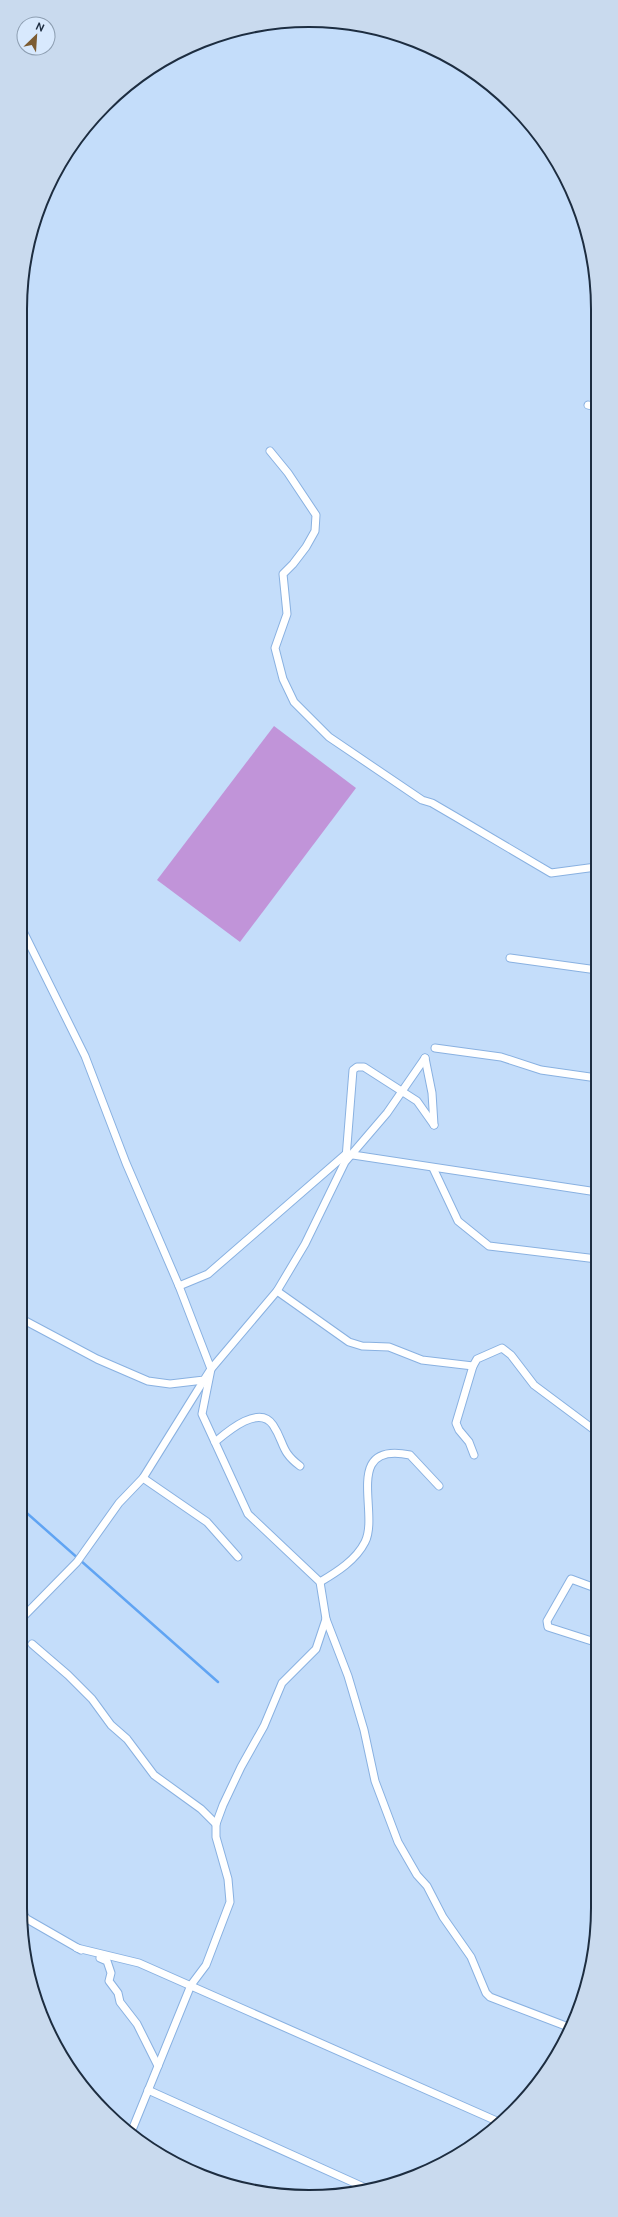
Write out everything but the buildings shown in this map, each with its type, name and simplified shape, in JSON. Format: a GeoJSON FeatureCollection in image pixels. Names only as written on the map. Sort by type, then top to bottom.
{"type":"FeatureCollection","features":[{"type":"Feature","properties":{"kind":"street"},"geometry":{"type":"LineString","coordinates":[[270,451],[288,473],[316,515],[314,531],[306,546],[293,564],[283,574],[287,614],[275,648],[283,679],[294,702],[329,737],[352,755],[422,800],[432,803],[450,813],[525,856],[551,873],[591,868]]}},
{"type":"Feature","properties":{"kind":"street"},"geometry":{"type":"LineString","coordinates":[[27,939],[85,1056],[126,1163],[179,1286],[211,1369],[202,1414],[214,1442],[248,1514],[320,1582],[326,1619],[348,1676],[364,1730],[375,1781],[398,1842],[417,1875],[427,1886],[443,1917],[471,1957],[486,1994],[537,2016],[565,2026]]}},
{"type":"Feature","properties":{"kind":"street"},"geometry":{"type":"LineString","coordinates":[[510,958],[591,969]]}},
{"type":"Feature","properties":{"kind":"street"},"geometry":{"type":"LineString","coordinates":[[435,1048],[501,1057],[541,1070],[591,1077]]}},
{"type":"Feature","properties":{"kind":"street"},"geometry":{"type":"LineString","coordinates":[[27,1613],[77,1562],[119,1503],[143,1478],[211,1369],[277,1291],[305,1244],[348,1157],[353,1070],[357,1067],[364,1067],[401,1091],[417,1101],[434,1125],[432,1093],[425,1058],[401,1091],[348,1157],[208,1274],[179,1286]]}},
{"type":"Feature","properties":{"kind":"street"},"geometry":{"type":"LineString","coordinates":[[348,1157],[591,1191]]}},
{"type":"Feature","properties":{"kind":"street"},"geometry":{"type":"LineString","coordinates":[[433,1168],[458,1221],[489,1246],[591,1258]]}},
{"type":"Feature","properties":{"kind":"street"},"geometry":{"type":"LineString","coordinates":[[277,1291],[348,1342],[362,1346],[389,1347],[422,1360],[473,1366]]}},
{"type":"Feature","properties":{"kind":"street"},"geometry":{"type":"LineString","coordinates":[[27,1322],[97,1358],[148,1381],[170,1384],[204,1380]]}},
{"type":"Feature","properties":{"kind":"street"},"geometry":{"type":"LineString","coordinates":[[474,1455],[469,1442],[458,1430],[456,1423],[473,1366],[477,1359],[496,1349],[502,1348],[507,1351],[534,1385],[591,1428]]}},
{"type":"Feature","properties":{"kind":"street"},"geometry":{"type":"LineString","coordinates":[[214,1442],[232,1427],[250,1419],[260,1417],[266,1418],[273,1424],[289,1458],[300,1466]]}},
{"type":"Feature","properties":{"kind":"street"},"geometry":{"type":"LineString","coordinates":[[320,1582],[340,1570],[358,1553],[366,1541],[368,1532],[368,1481],[371,1467],[376,1458],[382,1456],[410,1456],[439,1486]]}},
{"type":"Feature","properties":{"kind":"street"},"geometry":{"type":"LineString","coordinates":[[143,1478],[207,1522],[238,1556]]}},
{"type":"Feature","properties":{"kind":"street"},"geometry":{"type":"LineString","coordinates":[[591,1587],[571,1579],[552,1609],[546,1622],[548,1627],[591,1641]]}},
{"type":"Feature","properties":{"kind":"street"},"geometry":{"type":"LineString","coordinates":[[133,2128],[191,1985],[206,1964],[230,1902],[228,1879],[217,1842],[216,1824],[223,1805],[241,1767],[264,1726],[282,1683],[316,1649],[326,1619]]}},
{"type":"Feature","properties":{"kind":"street"},"geometry":{"type":"LineString","coordinates":[[32,1644],[68,1675],[92,1699],[111,1725],[127,1739],[154,1775],[201,1809],[216,1824]]}},
{"type":"Feature","properties":{"kind":"street"},"geometry":{"type":"LineString","coordinates":[[28,1919],[63,1938],[77,1948],[107,1961],[111,1973],[108,1981],[118,1993],[120,2002],[137,2024],[158,2066]]}},
{"type":"Feature","properties":{"kind":"street"},"geometry":{"type":"LineString","coordinates":[[77,1948],[133,1961],[191,1985],[495,2120]]}},
{"type":"Feature","properties":{"kind":"street"},"geometry":{"type":"LineString","coordinates":[[148,2090],[360,2186]]}},
{"type":"Feature","properties":{"kind":"shaded area"},"geometry":{"type":"Polygon","coordinates":[[[274,726],[356,788],[240,942],[157,880],[274,726]]]}},
{"type":"Feature","properties":{"kind":"waterway"},"geometry":{"type":"LineString","coordinates":[[27,1513],[218,1682]]}}]}
